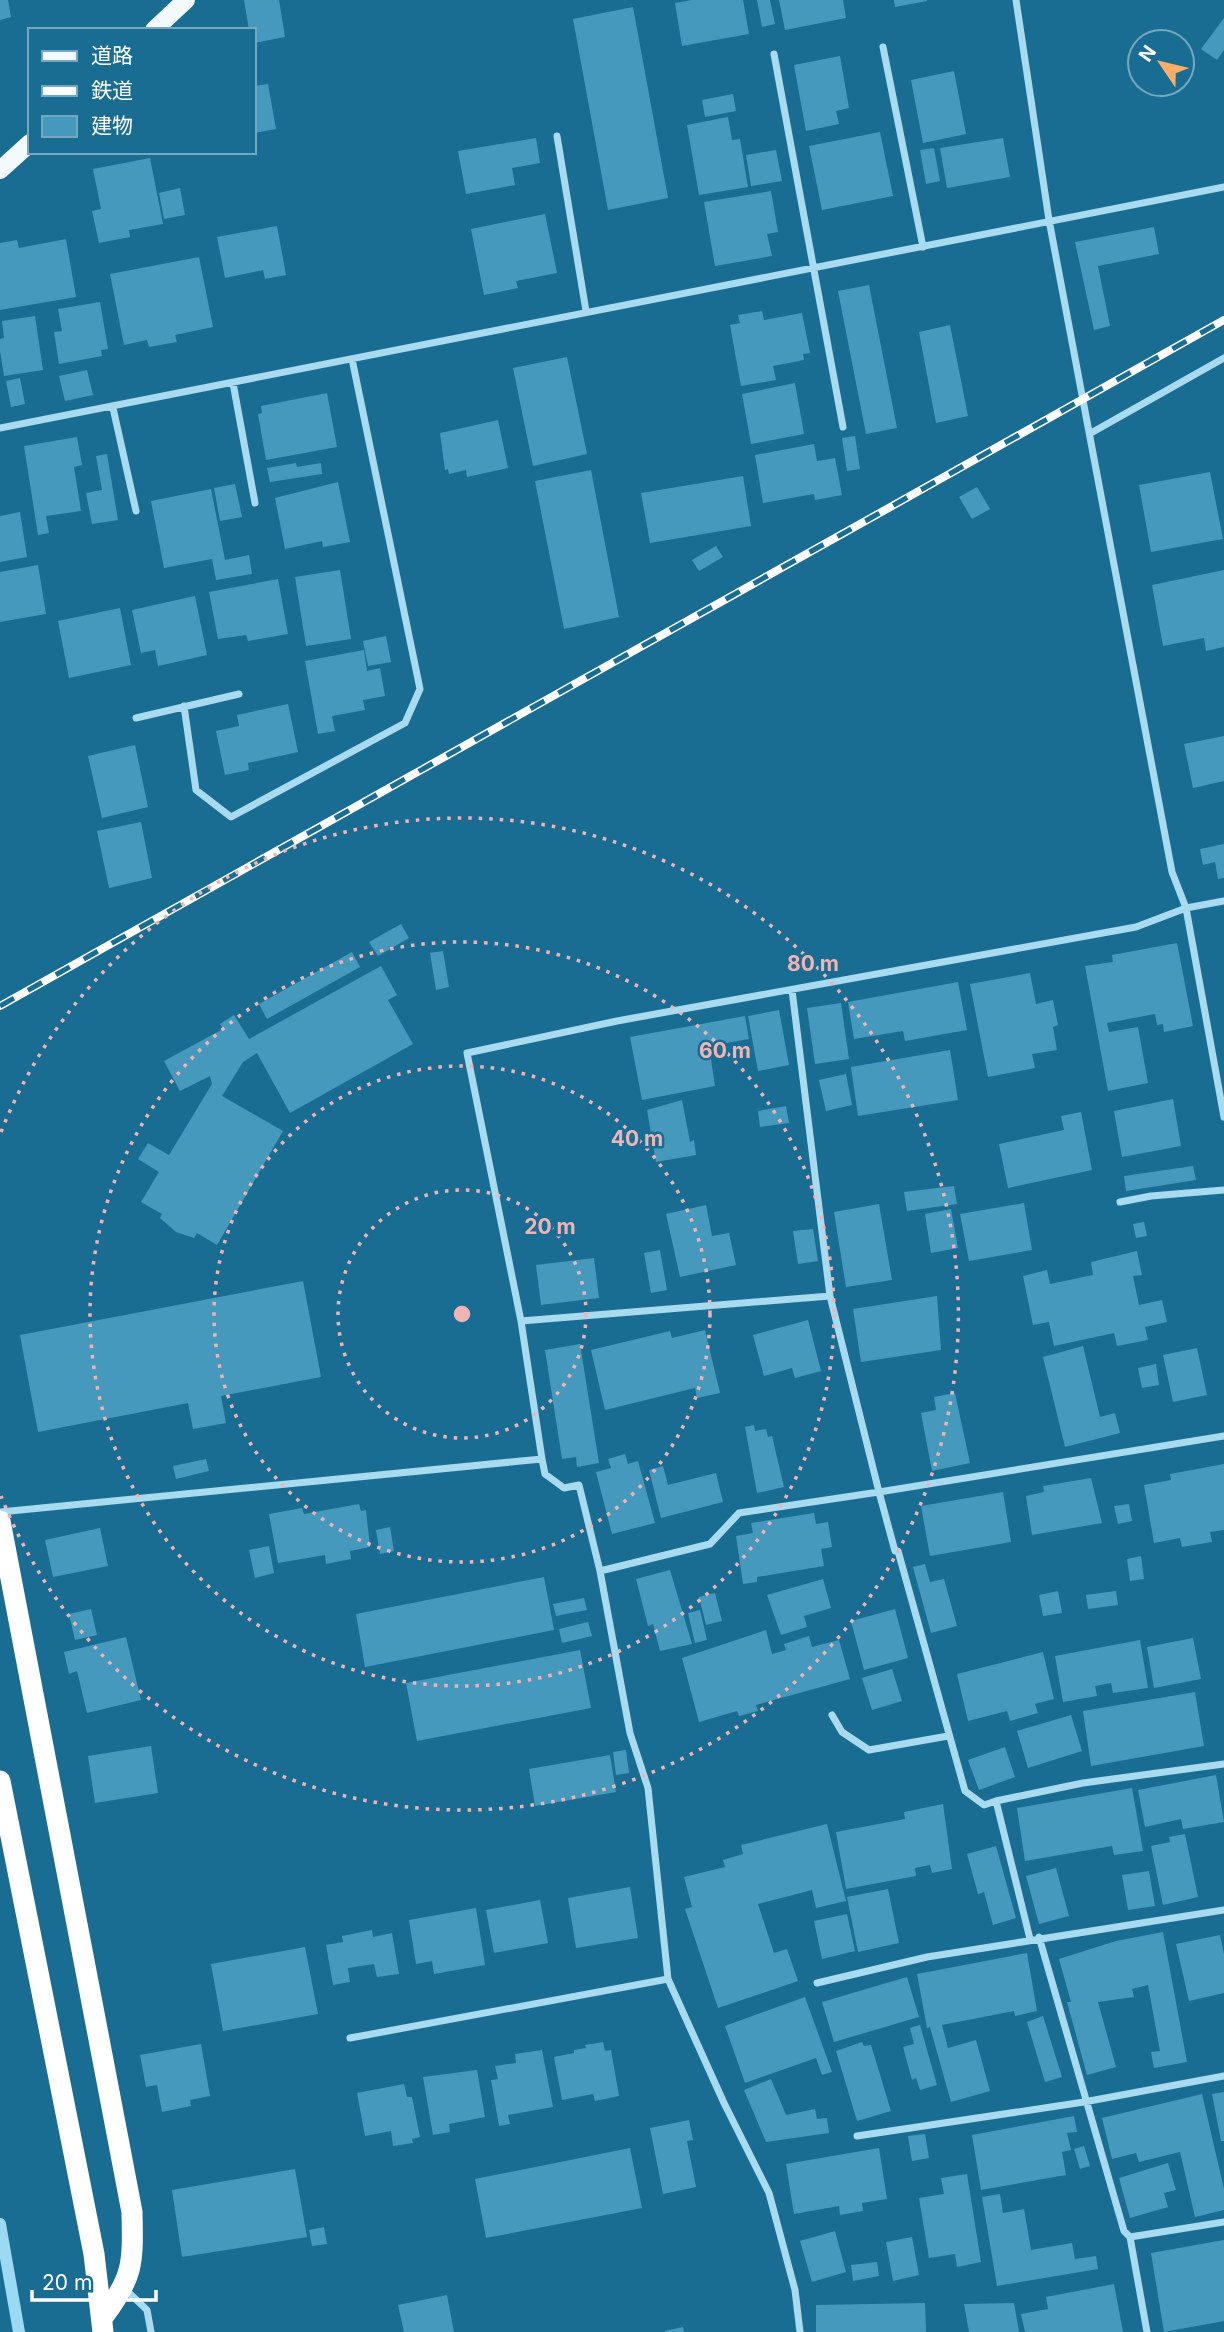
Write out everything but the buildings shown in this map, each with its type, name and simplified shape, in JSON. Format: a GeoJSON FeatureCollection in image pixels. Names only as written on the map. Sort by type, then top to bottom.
{"type":"FeatureCollection","features":[{"type":"Feature","properties":{"kind":"highway"},"geometry":{"type":"LineString","coordinates":[[0,1521],[132,2212],[133,2255],[124,2288],[103,2325]]}},
{"type":"Feature","properties":{"kind":"highway"},"geometry":{"type":"LineString","coordinates":[[0,1781],[103,2325]]}},
{"type":"Feature","properties":{"kind":"main road"},"geometry":{"type":"LineString","coordinates":[[156,28],[186,0]]}},
{"type":"Feature","properties":{"kind":"main road"},"geometry":{"type":"LineString","coordinates":[[0,170],[28,145]]}},
{"type":"Feature","properties":{"kind":"street"},"geometry":{"type":"LineString","coordinates":[[1016,0],[1049,220],[1172,872],[1186,908],[1224,1117]]}},
{"type":"Feature","properties":{"kind":"street"},"geometry":{"type":"LineString","coordinates":[[883,47],[923,247]]}},
{"type":"Feature","properties":{"kind":"street"},"geometry":{"type":"LineString","coordinates":[[774,54],[843,426]]}},
{"type":"Feature","properties":{"kind":"street"},"geometry":{"type":"LineString","coordinates":[[557,136],[586,311]]}},
{"type":"Feature","properties":{"kind":"street"},"geometry":{"type":"LineString","coordinates":[[0,428],[113,408],[586,311],[1224,187]]}},
{"type":"Feature","properties":{"kind":"street"},"geometry":{"type":"LineString","coordinates":[[1091,433],[1224,358]]}},
{"type":"Feature","properties":{"kind":"street"},"geometry":{"type":"LineString","coordinates":[[184,706],[196,790],[230,817],[405,723],[420,690],[352,359]]}},
{"type":"Feature","properties":{"kind":"street"},"geometry":{"type":"LineString","coordinates":[[233,383],[255,503]]}},
{"type":"Feature","properties":{"kind":"street"},"geometry":{"type":"LineString","coordinates":[[113,408],[136,511]]}},
{"type":"Feature","properties":{"kind":"street"},"geometry":{"type":"LineString","coordinates":[[136,718],[239,694]]}},
{"type":"Feature","properties":{"kind":"street"},"geometry":{"type":"LineString","coordinates":[[800,2332],[795,2290],[769,2193],[724,2103],[668,1979],[648,1788],[630,1733],[600,1572],[579,1485],[564,1488],[544,1474],[522,1321],[467,1053],[617,1021],[1136,927],[1186,908],[1224,901]]}},
{"type":"Feature","properties":{"kind":"street"},"geometry":{"type":"LineString","coordinates":[[792,990],[830,1296],[895,1551],[898,1551],[965,1791],[984,1805],[1083,1783],[1224,1764]]}},
{"type":"Feature","properties":{"kind":"street"},"geometry":{"type":"LineString","coordinates":[[1120,1202],[1224,1190]]}},
{"type":"Feature","properties":{"kind":"street"},"geometry":{"type":"LineString","coordinates":[[522,1321],[830,1296]]}},
{"type":"Feature","properties":{"kind":"street"},"geometry":{"type":"LineString","coordinates":[[600,1572],[710,1544],[739,1513],[1224,1436]]}},
{"type":"Feature","properties":{"kind":"street"},"geometry":{"type":"LineString","coordinates":[[0,1512],[542,1459]]}},
{"type":"Feature","properties":{"kind":"street"},"geometry":{"type":"LineString","coordinates":[[832,1715],[842,1731],[869,1750],[948,1735]]}},
{"type":"Feature","properties":{"kind":"street"},"geometry":{"type":"LineString","coordinates":[[996,1801],[1084,2102],[1124,2231],[1130,2237],[1147,2332]]}},
{"type":"Feature","properties":{"kind":"street"},"geometry":{"type":"LineString","coordinates":[[817,1983],[927,1957],[1224,1910]]}},
{"type":"Feature","properties":{"kind":"street"},"geometry":{"type":"LineString","coordinates":[[350,2038],[668,1979]]}},
{"type":"Feature","properties":{"kind":"street"},"geometry":{"type":"LineString","coordinates":[[857,2136],[1084,2102],[1224,2076]]}},
{"type":"Feature","properties":{"kind":"street"},"geometry":{"type":"LineString","coordinates":[[1130,2237],[1224,2222]]}},
{"type":"Feature","properties":{"kind":"street"},"geometry":{"type":"LineString","coordinates":[[124,2288],[147,2310],[151,2332]]}},
{"type":"Feature","properties":{"kind":"waterway"},"geometry":{"type":"LineString","coordinates":[[0,2224],[19,2332]]}},
{"type":"Feature","properties":{"kind":"railway"},"geometry":{"type":"LineString","coordinates":[[0,1006],[1224,320]]}}]}
